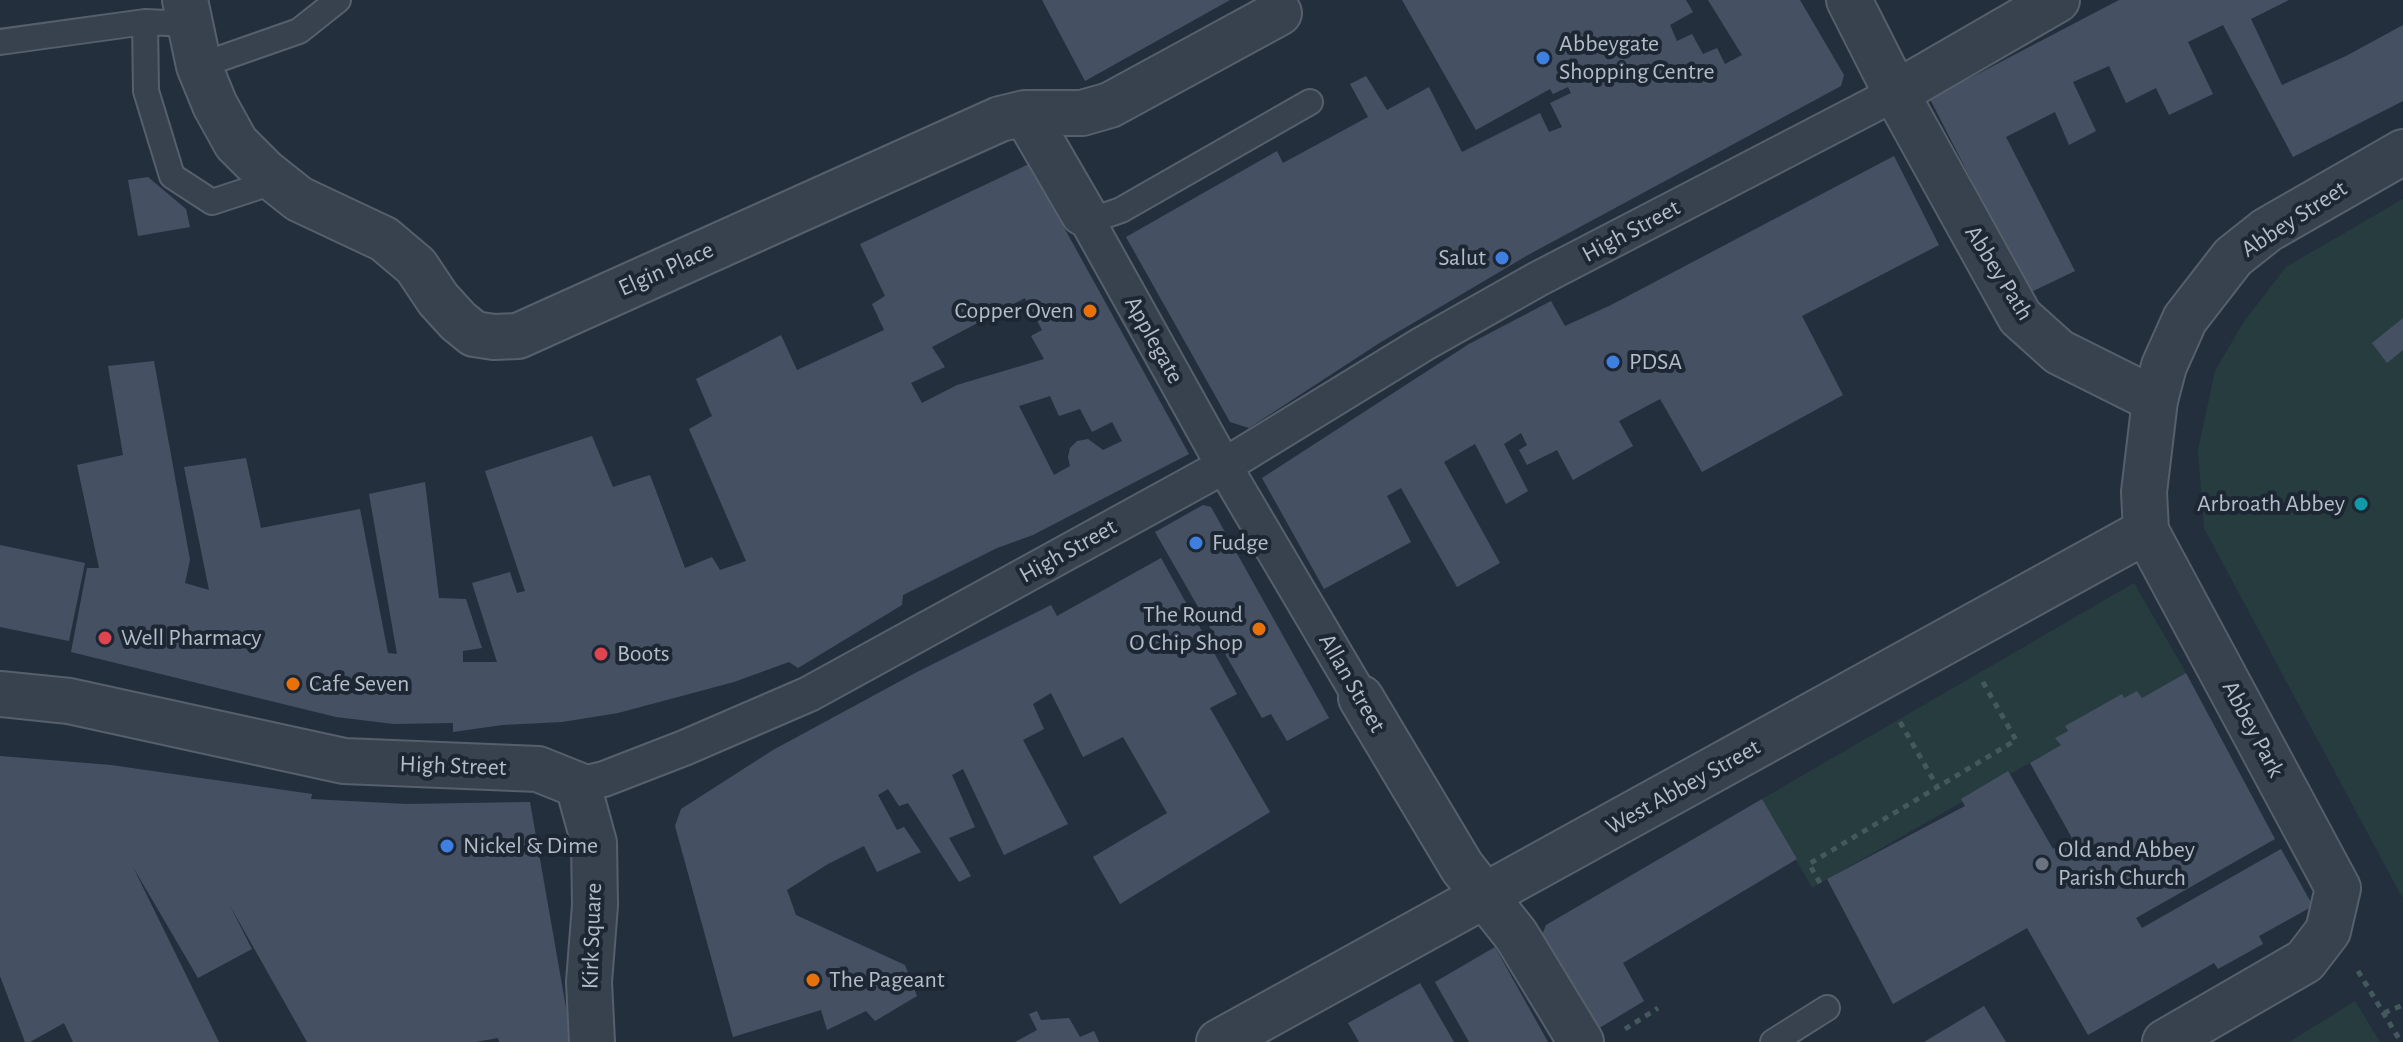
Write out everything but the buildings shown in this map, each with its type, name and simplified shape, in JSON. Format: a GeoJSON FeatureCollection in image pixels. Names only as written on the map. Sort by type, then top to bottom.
{"type":"FeatureCollection","features":[{"type":"Feature","properties":{"kind":"street","name":"Abbey Path"},"geometry":{"type":"LineString","coordinates":[[1849,0],[1896,93],[2020,317],[2059,352],[2155,400]]}},
{"type":"Feature","properties":{"kind":"street","name":"High Street"},"geometry":{"type":"LineString","coordinates":[[0,694],[69,701],[344,761],[538,769],[578,785],[604,779],[809,694],[1224,466],[1423,344],[1538,279],[1896,93],[2057,0]]}},
{"type":"Feature","properties":{"kind":"street","name":"Elgin Place"},"geometry":{"type":"LineString","coordinates":[[187,12],[199,66],[215,105],[236,143],[299,199],[384,239],[416,266],[438,299],[458,321],[474,334],[494,337],[518,336],[1000,119],[1025,113],[1082,113],[1110,105],[1279,13]]}},
{"type":"Feature","properties":{"kind":"street","name":"Applegate"},"geometry":{"type":"LineString","coordinates":[[1025,113],[1224,466]]}},
{"type":"Feature","properties":{"kind":"street","name":"Abbey Street"},"geometry":{"type":"LineString","coordinates":[[2146,531],[2144,492],[2155,400],[2164,366],[2185,319],[2233,257],[2267,230],[2403,152]]}},
{"type":"Feature","properties":{"kind":"street","name":"Allan Street"},"geometry":{"type":"LineString","coordinates":[[1224,466],[1462,867],[1598,1039]]}},
{"type":"Feature","properties":{"kind":"street","name":"West Abbey Street"},"geometry":{"type":"LineString","coordinates":[[1219,1042],[2146,531]]}},
{"type":"Feature","properties":{"kind":"street","name":"Abbey Park"},"geometry":{"type":"LineString","coordinates":[[2146,531],[2338,888],[2323,937]]}},
{"type":"Feature","properties":{"kind":"street","name":"Kirk Square"},"geometry":{"type":"LineString","coordinates":[[578,785],[594,843],[595,905],[589,982],[592,1042]]}},
{"type":"Feature","properties":{"kind":"street"},"geometry":{"type":"LineString","coordinates":[[2165,1042],[2305,961],[2323,937]]}},
{"type":"Feature","properties":{"kind":"lane"},"geometry":{"type":"LineString","coordinates":[[199,66],[299,31],[338,0]]}},
{"type":"Feature","properties":{"kind":"lane"},"geometry":{"type":"LineString","coordinates":[[0,42],[145,22],[187,12]]}},
{"type":"Feature","properties":{"kind":"lane"},"geometry":{"type":"LineString","coordinates":[[145,22],[146,91],[172,176],[212,202],[276,181]]}},
{"type":"Feature","properties":{"kind":"lane"},"geometry":{"type":"LineString","coordinates":[[1083,213],[1104,216],[1121,210],[1310,102]]}},
{"type":"Feature","properties":{"kind":"lane"},"geometry":{"type":"LineString","coordinates":[[1773,1042],[1827,1008]]}},
{"type":"Feature","properties":{"kind":"path"},"geometry":{"type":"LineString","coordinates":[[1820,883],[1809,864],[2016,740],[1956,635]]}},
{"type":"Feature","properties":{"kind":"path"},"geometry":{"type":"LineString","coordinates":[[1875,680],[1937,786]]}},
{"type":"Feature","properties":{"kind":"path"},"geometry":{"type":"LineString","coordinates":[[2323,937],[2361,973],[2401,1042]]}},
{"type":"Feature","properties":{"kind":"path"},"geometry":{"type":"LineString","coordinates":[[2384,1013],[2403,1005]]}},
{"type":"Feature","properties":{"kind":"path"},"geometry":{"type":"LineString","coordinates":[[1598,1039],[1658,1008]]}},
{"type":"Feature","properties":{"kind":"green space"},"geometry":{"type":"Polygon","coordinates":[[[2403,199],[2403,899],[2204,528],[2198,450],[2215,371],[2243,323],[2286,267],[2403,199]]]}},
{"type":"Feature","properties":{"kind":"green space"},"geometry":{"type":"Polygon","coordinates":[[[2134,583],[2186,673],[2142,698],[2124,698],[2066,726],[2068,731],[2056,738],[2061,745],[1812,888],[1762,799],[2134,583]]]}},
{"type":"Feature","properties":{"kind":"green space"},"geometry":{"type":"Polygon","coordinates":[[[2355,1001],[2380,1042],[2291,1041],[2355,1001]]]}},
{"type":"Feature","properties":{"kind":"place","name":"Abbeygate Shopping Centre"},"geometry":{"type":"Point","coordinates":[1543,58]}},
{"type":"Feature","properties":{"kind":"place","name":"Salut"},"geometry":{"type":"Point","coordinates":[1502,258]}},
{"type":"Feature","properties":{"kind":"place","name":"Copper Oven"},"geometry":{"type":"Point","coordinates":[1090,311]}},
{"type":"Feature","properties":{"kind":"place","name":"PDSA"},"geometry":{"type":"Point","coordinates":[1613,362]}},
{"type":"Feature","properties":{"kind":"place","name":"Arbroath Abbey"},"geometry":{"type":"Point","coordinates":[2361,504]}},
{"type":"Feature","properties":{"kind":"place","name":"Fudge"},"geometry":{"type":"Point","coordinates":[1196,543]}},
{"type":"Feature","properties":{"kind":"place","name":"The Round O Chip Shop"},"geometry":{"type":"Point","coordinates":[1259,629]}},
{"type":"Feature","properties":{"kind":"place","name":"Well Pharmacy"},"geometry":{"type":"Point","coordinates":[105,638]}},
{"type":"Feature","properties":{"kind":"place","name":"Boots"},"geometry":{"type":"Point","coordinates":[601,654]}},
{"type":"Feature","properties":{"kind":"place","name":"Cafe Seven"},"geometry":{"type":"Point","coordinates":[293,684]}},
{"type":"Feature","properties":{"kind":"place","name":"Nickel & Dime"},"geometry":{"type":"Point","coordinates":[447,846]}},
{"type":"Feature","properties":{"kind":"place","name":"Old and Abbey Parish Church"},"geometry":{"type":"Point","coordinates":[2042,864]}},
{"type":"Feature","properties":{"kind":"place","name":"The Pageant"},"geometry":{"type":"Point","coordinates":[813,980]}}]}
